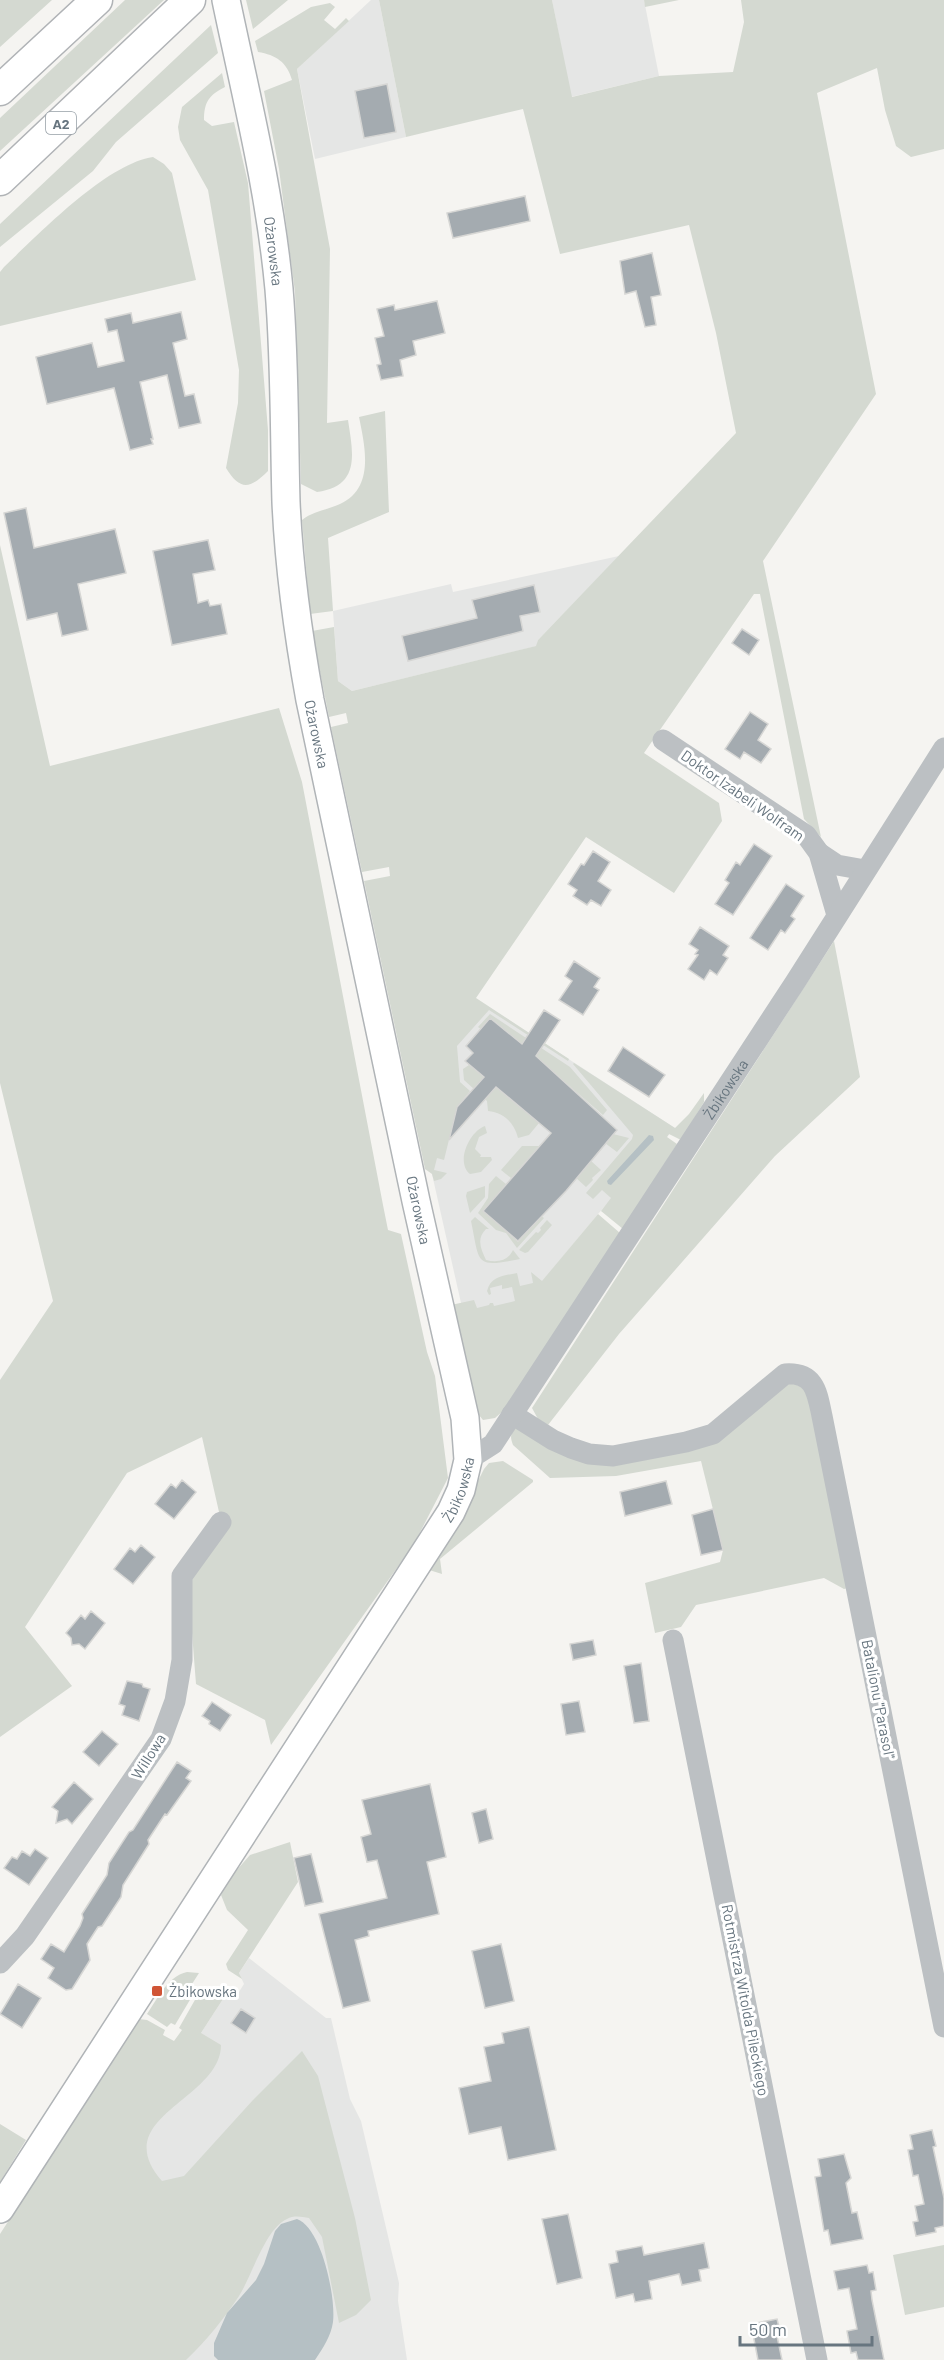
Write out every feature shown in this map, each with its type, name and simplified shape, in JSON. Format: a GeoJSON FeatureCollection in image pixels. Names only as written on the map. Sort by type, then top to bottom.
{"type":"FeatureCollection","features":[{"type":"Feature","properties":{"kind":"highway"},"geometry":{"type":"LineString","coordinates":[[0,90],[97,0]]}},
{"type":"Feature","properties":{"kind":"highway","name":"A2"},"geometry":{"type":"LineString","coordinates":[[0,180],[190,0]]}},
{"type":"Feature","properties":{"kind":"main road","name":"Ożarowska"},"geometry":{"type":"LineString","coordinates":[[226,0],[265,186],[279,289],[283,348],[286,503],[296,626],[465,1418],[468,1461]]}},
{"type":"Feature","properties":{"kind":"main road","name":"Żbikowska"},"geometry":{"type":"LineString","coordinates":[[0,2209],[451,1512],[461,1490],[468,1461]]}},
{"type":"Feature","properties":{"kind":"street","name":"Doktor Izabeli Wolfram"},"geometry":{"type":"LineString","coordinates":[[663,740],[806,836],[819,853],[837,864],[865,870]]}},
{"type":"Feature","properties":{"kind":"street","name":"Żbikowska"},"geometry":{"type":"LineString","coordinates":[[468,1461],[493,1444],[796,981],[944,748]]}},
{"type":"Feature","properties":{"kind":"street","name":"Doktor Izabeli Wolfram"},"geometry":{"type":"LineString","coordinates":[[819,853],[837,915]]}},
{"type":"Feature","properties":{"kind":"street","name":"Batalionu \"Parasol\""},"geometry":{"type":"LineString","coordinates":[[512,1414],[553,1440],[571,1448],[589,1454],[613,1456],[706,1438],[720,1430],[785,1374],[805,1376],[814,1388],[822,1416],[944,2026]]}},
{"type":"Feature","properties":{"kind":"street","name":"Willowa"},"geometry":{"type":"LineString","coordinates":[[0,1963],[25,1936],[161,1739],[175,1701],[182,1660],[182,1575],[221,1522]]}},
{"type":"Feature","properties":{"kind":"street","name":"Rotmistrza Witolda Pileckiego"},"geometry":{"type":"LineString","coordinates":[[673,1640],[817,2360]]}},
{"type":"Feature","properties":{"kind":"shaded area"},"geometry":{"type":"Polygon","coordinates":[[[0,0],[52,0],[0,47],[0,0]]]}},
{"type":"Feature","properties":{"kind":"shaded area"},"geometry":{"type":"Polygon","coordinates":[[[125,0],[164,0],[0,151],[0,118],[125,0]]]}},
{"type":"Feature","properties":{"kind":"shaded area"},"geometry":{"type":"Polygon","coordinates":[[[246,0],[288,0],[253,29],[246,0]]]}},
{"type":"Feature","properties":{"kind":"shaded area"},"geometry":{"type":"Polygon","coordinates":[[[371,0],[379,0],[406,137],[315,159],[297,69],[371,0]]]}},
{"type":"Feature","properties":{"kind":"shaded area"},"geometry":{"type":"Polygon","coordinates":[[[379,0],[552,0],[572,97],[659,76],[733,72],[744,22],[741,0],[944,0],[944,149],[911,157],[896,146],[885,110],[877,68],[817,93],[876,394],[763,561],[821,837],[804,819],[760,594],[754,594],[644,753],[719,803],[722,821],[674,893],[586,837],[476,998],[569,1059],[568,1061],[489,1010],[457,1046],[460,1082],[470,1091],[457,1107],[444,1160],[437,1158],[434,1170],[447,1173],[441,1179],[434,1181],[432,1174],[425,1169],[364,881],[390,876],[389,867],[362,872],[331,727],[348,723],[346,713],[329,717],[312,631],[334,627],[338,681],[352,691],[536,646],[538,640],[736,433],[716,333],[689,225],[560,254],[523,109],[406,137],[379,0]]]}},
{"type":"Feature","properties":{"kind":"shaded area"},"geometry":{"type":"Polygon","coordinates":[[[552,0],[644,0],[659,76],[571,97],[552,0]]]}},
{"type":"Feature","properties":{"kind":"shaded area"},"geometry":{"type":"Polygon","coordinates":[[[644,0],[679,0],[645,7],[644,0]]]}},
{"type":"Feature","properties":{"kind":"shaded area"},"geometry":{"type":"Polygon","coordinates":[[[330,3],[335,7],[324,20],[335,29],[346,18],[349,21],[297,69],[330,249],[327,423],[348,420],[352,456],[351,466],[341,483],[331,489],[317,492],[301,484],[295,292],[279,169],[264,91],[292,80],[287,68],[280,60],[258,52],[255,41],[311,7],[330,3]]]}},
{"type":"Feature","properties":{"kind":"shaded area"},"geometry":{"type":"Polygon","coordinates":[[[211,25],[218,53],[116,142],[93,171],[0,247],[0,224],[211,25]]]}},
{"type":"Feature","properties":{"kind":"shaded area"},"geometry":{"type":"Polygon","coordinates":[[[222,73],[225,87],[208,100],[204,120],[212,126],[234,122],[248,183],[268,430],[268,471],[256,481],[246,485],[236,481],[226,468],[238,403],[239,370],[208,190],[180,140],[178,127],[182,107],[222,73]]]}},
{"type":"Feature","properties":{"kind":"shaded area"},"geometry":{"type":"Polygon","coordinates":[[[153,157],[172,173],[196,280],[0,326],[0,272],[4,267],[94,186],[135,162],[153,157]]]}},
{"type":"Feature","properties":{"kind":"shaded area"},"geometry":{"type":"Polygon","coordinates":[[[385,411],[389,512],[328,538],[333,611],[310,614],[302,520],[340,504],[359,488],[365,466],[365,453],[359,417],[385,411]]]}},
{"type":"Feature","properties":{"kind":"shaded area"},"geometry":{"type":"Polygon","coordinates":[[[0,545],[50,766],[279,708],[302,782],[388,1230],[401,1234],[427,1352],[435,1376],[448,1478],[414,1544],[271,1745],[265,1720],[196,1684],[188,1582],[219,1512],[202,1437],[127,1473],[25,1627],[72,1686],[0,1737],[0,1380],[53,1301],[0,1083],[0,545]]]}},
{"type":"Feature","properties":{"kind":"shaded area"},"geometry":{"type":"Polygon","coordinates":[[[619,556],[538,640],[537,646],[352,691],[338,681],[333,611],[451,584],[453,592],[619,556]]]}},
{"type":"Feature","properties":{"kind":"shaded area"},"geometry":{"type":"Polygon","coordinates":[[[834,941],[860,1077],[775,1156],[619,1334],[548,1425],[538,1419],[532,1408],[834,941]]]}},
{"type":"Feature","properties":{"kind":"shaded area"},"geometry":{"type":"Polygon","coordinates":[[[476,999],[675,1128],[598,1214],[527,1300],[490,1318],[461,1303],[432,1174],[455,1030],[476,999]]]}},
{"type":"Feature","properties":{"kind":"shaded area"},"geometry":{"type":"Polygon","coordinates":[[[490,1014],[570,1067],[607,1110],[603,1115],[491,1018],[481,1029],[478,1027],[490,1014]]]}},
{"type":"Feature","properties":{"kind":"shaded area"},"geometry":{"type":"Polygon","coordinates":[[[574,1063],[675,1128],[689,1114],[704,1093],[704,1102],[681,1140],[669,1134],[667,1137],[677,1144],[623,1229],[601,1211],[611,1198],[602,1190],[593,1199],[586,1193],[633,1135],[574,1063]]]}},
{"type":"Feature","properties":{"kind":"shaded area"},"geometry":{"type":"Polygon","coordinates":[[[469,1065],[539,1123],[529,1135],[518,1138],[508,1119],[488,1111],[487,1101],[464,1080],[463,1069],[469,1065]]]}},
{"type":"Feature","properties":{"kind":"shaded area"},"geometry":{"type":"Polygon","coordinates":[[[485,1126],[487,1133],[479,1137],[475,1149],[481,1155],[480,1157],[491,1157],[492,1160],[481,1172],[470,1174],[464,1162],[466,1147],[474,1134],[485,1126]]]}},
{"type":"Feature","properties":{"kind":"shaded area"},"geometry":{"type":"Polygon","coordinates":[[[613,1134],[629,1138],[617,1152],[605,1143],[613,1134]]]}},
{"type":"Feature","properties":{"kind":"shaded area"},"geometry":{"type":"Polygon","coordinates":[[[649,1135],[653,1136],[654,1140],[611,1185],[608,1184],[607,1181],[649,1135]]]}},
{"type":"Feature","properties":{"kind":"shaded area"},"geometry":{"type":"Polygon","coordinates":[[[522,1146],[539,1146],[511,1178],[501,1170],[522,1146]]]}},
{"type":"Feature","properties":{"kind":"shaded area"},"geometry":{"type":"Polygon","coordinates":[[[590,1160],[601,1170],[586,1187],[575,1177],[580,1175],[590,1160]]]}},
{"type":"Feature","properties":{"kind":"shaded area"},"geometry":{"type":"Polygon","coordinates":[[[496,1176],[506,1184],[483,1211],[518,1242],[541,1216],[544,1218],[517,1248],[506,1233],[496,1230],[478,1213],[488,1198],[489,1184],[496,1176]]]}},
{"type":"Feature","properties":{"kind":"shaded area"},"geometry":{"type":"Polygon","coordinates":[[[485,1186],[485,1197],[470,1213],[467,1192],[485,1186]]]}},
{"type":"Feature","properties":{"kind":"shaded area"},"geometry":{"type":"Polygon","coordinates":[[[598,1214],[620,1233],[503,1411],[495,1418],[483,1420],[474,1409],[451,1305],[474,1300],[477,1308],[490,1303],[494,1306],[515,1301],[512,1287],[502,1289],[502,1285],[490,1288],[491,1294],[489,1295],[487,1291],[491,1282],[517,1273],[520,1286],[533,1283],[531,1272],[542,1281],[598,1214]]]}},
{"type":"Feature","properties":{"kind":"shaded area"},"geometry":{"type":"Polygon","coordinates":[[[475,1217],[489,1229],[486,1229],[480,1240],[486,1260],[502,1260],[508,1257],[513,1250],[520,1259],[494,1263],[482,1260],[478,1254],[471,1221],[475,1217]]]}},
{"type":"Feature","properties":{"kind":"shaded area"},"geometry":{"type":"Polygon","coordinates":[[[547,1220],[552,1225],[528,1252],[519,1250],[536,1232],[541,1230],[540,1228],[547,1220]]]}},
{"type":"Feature","properties":{"kind":"shaded area"},"geometry":{"type":"Polygon","coordinates":[[[788,1381],[806,1389],[852,1587],[844,1589],[824,1578],[696,1605],[681,1627],[655,1633],[645,1583],[720,1562],[723,1550],[701,1461],[616,1476],[550,1478],[513,1445],[511,1438],[513,1432],[516,1428],[576,1455],[712,1442],[788,1381]]]}},
{"type":"Feature","properties":{"kind":"shaded area"},"geometry":{"type":"Polygon","coordinates":[[[503,1461],[533,1482],[440,1559],[442,1574],[426,1569],[459,1519],[484,1469],[489,1463],[503,1461]]]}},
{"type":"Feature","properties":{"kind":"shaded area"},"geometry":{"type":"Polygon","coordinates":[[[290,1842],[298,1882],[239,1973],[242,1979],[228,1970],[226,1964],[248,1930],[227,1910],[221,1895],[228,1880],[250,1855],[290,1842]]]}},
{"type":"Feature","properties":{"kind":"shaded area"},"geometry":{"type":"Polygon","coordinates":[[[249,1958],[326,2018],[331,2018],[350,2099],[361,2121],[399,2283],[398,2301],[407,2360],[26,2360],[16,2318],[225,1996],[237,1995],[244,1984],[239,1973],[249,1958]]]}},
{"type":"Feature","properties":{"kind":"shaded area"},"geometry":{"type":"Polygon","coordinates":[[[199,1973],[192,1984],[197,1988],[175,2025],[171,2023],[167,2027],[147,2014],[169,1983],[180,1974],[199,1973]]]}},
{"type":"Feature","properties":{"kind":"shaded area"},"geometry":{"type":"Polygon","coordinates":[[[222,1988],[237,1995],[225,1996],[201,2033],[221,2045],[216,2064],[204,2080],[156,2124],[148,2140],[148,2159],[162,2181],[184,2176],[253,2100],[302,2051],[318,2076],[355,2218],[371,2300],[356,2315],[339,2323],[322,2237],[309,2218],[292,2217],[279,2224],[272,2232],[233,2305],[186,2360],[0,2360],[0,2234],[139,2019],[147,2020],[165,2030],[163,2035],[174,2041],[182,2030],[179,2028],[200,1991],[215,1999],[222,1988]]]}},
{"type":"Feature","properties":{"kind":"shaded area"},"geometry":{"type":"Polygon","coordinates":[[[0,2124],[26,2140],[0,2182],[0,2124]]]}},
{"type":"Feature","properties":{"kind":"shaded area"},"geometry":{"type":"Polygon","coordinates":[[[297,2219],[306,2225],[314,2236],[330,2281],[333,2322],[324,2346],[315,2360],[218,2360],[214,2356],[214,2343],[227,2313],[256,2280],[275,2231],[281,2224],[297,2219]]]}},
{"type":"Feature","properties":{"kind":"shaded area"},"geometry":{"type":"Polygon","coordinates":[[[944,2245],[944,2307],[905,2315],[893,2255],[944,2245]]]}},
{"type":"Feature","properties":{"kind":"building"},"geometry":{"type":"Polygon","coordinates":[[[387,84],[396,132],[364,138],[355,91],[387,84]]]}},
{"type":"Feature","properties":{"kind":"building"},"geometry":{"type":"Polygon","coordinates":[[[525,196],[530,221],[453,238],[447,213],[525,196]]]}},
{"type":"Feature","properties":{"kind":"building"},"geometry":{"type":"Polygon","coordinates":[[[652,253],[661,295],[651,297],[656,325],[645,327],[636,291],[625,294],[620,261],[652,253]]]}},
{"type":"Feature","properties":{"kind":"building"},"geometry":{"type":"Polygon","coordinates":[[[437,301],[445,333],[413,341],[416,355],[400,360],[403,376],[381,380],[377,365],[381,364],[375,338],[384,336],[377,309],[394,305],[395,310],[437,301]]]}},
{"type":"Feature","properties":{"kind":"building"},"geometry":{"type":"Polygon","coordinates":[[[181,312],[187,339],[173,343],[185,396],[194,394],[201,423],[179,428],[167,375],[140,382],[153,444],[130,450],[114,388],[47,404],[36,357],[92,343],[98,367],[124,361],[117,330],[108,332],[105,319],[131,313],[133,323],[181,312]]]}},
{"type":"Feature","properties":{"kind":"building"},"geometry":{"type":"Polygon","coordinates":[[[26,508],[34,548],[115,529],[126,573],[78,584],[88,630],[62,636],[57,613],[27,620],[4,513],[26,508]]]}},
{"type":"Feature","properties":{"kind":"building"},"geometry":{"type":"Polygon","coordinates":[[[208,540],[215,570],[193,574],[198,603],[208,600],[210,606],[221,604],[227,634],[172,645],[153,551],[208,540]]]}},
{"type":"Feature","properties":{"kind":"building"},"geometry":{"type":"Polygon","coordinates":[[[534,585],[540,612],[520,616],[523,631],[408,661],[402,636],[477,618],[472,600],[534,585]]]}},
{"type":"Feature","properties":{"kind":"building"},"geometry":{"type":"Polygon","coordinates":[[[742,629],[759,640],[749,655],[732,643],[742,629]]]}},
{"type":"Feature","properties":{"kind":"building"},"geometry":{"type":"Polygon","coordinates":[[[750,712],[768,724],[758,740],[771,749],[761,763],[744,752],[740,759],[725,749],[750,712]]]}},
{"type":"Feature","properties":{"kind":"building"},"geometry":{"type":"Polygon","coordinates":[[[754,844],[772,856],[733,915],[715,904],[729,883],[725,880],[736,862],[740,865],[754,844]]]}},
{"type":"Feature","properties":{"kind":"building"},"geometry":{"type":"Polygon","coordinates":[[[593,851],[610,862],[598,881],[611,890],[601,906],[591,900],[587,905],[573,896],[577,890],[568,884],[593,851]]]}},
{"type":"Feature","properties":{"kind":"building"},"geometry":{"type":"Polygon","coordinates":[[[786,884],[804,896],[791,916],[795,919],[785,933],[781,930],[768,950],[750,938],[786,884]]]}},
{"type":"Feature","properties":{"kind":"building"},"geometry":{"type":"Polygon","coordinates":[[[700,927],[729,946],[723,955],[728,958],[717,975],[710,970],[704,980],[688,969],[698,955],[695,954],[698,950],[689,944],[700,927]]]}},
{"type":"Feature","properties":{"kind":"building"},"geometry":{"type":"Polygon","coordinates":[[[574,961],[600,978],[594,987],[599,990],[583,1015],[559,1000],[572,981],[565,976],[574,961]]]}},
{"type":"Feature","properties":{"kind":"building"},"geometry":{"type":"Polygon","coordinates":[[[544,1010],[560,1020],[536,1056],[617,1130],[566,1191],[518,1241],[483,1211],[551,1133],[496,1087],[449,1140],[457,1107],[484,1077],[465,1061],[473,1053],[466,1046],[490,1018],[522,1044],[544,1010]]]}},
{"type":"Feature","properties":{"kind":"building"},"geometry":{"type":"Polygon","coordinates":[[[623,1047],[665,1075],[649,1097],[608,1071],[623,1047]]]}},
{"type":"Feature","properties":{"kind":"building"},"geometry":{"type":"Polygon","coordinates":[[[182,1480],[196,1492],[174,1519],[155,1504],[171,1484],[176,1488],[182,1480]]]}},
{"type":"Feature","properties":{"kind":"building"},"geometry":{"type":"Polygon","coordinates":[[[666,1481],[672,1504],[625,1516],[620,1492],[666,1481]]]}},
{"type":"Feature","properties":{"kind":"building"},"geometry":{"type":"Polygon","coordinates":[[[713,1509],[723,1550],[701,1555],[692,1515],[713,1509]]]}},
{"type":"Feature","properties":{"kind":"building"},"geometry":{"type":"Polygon","coordinates":[[[141,1545],[155,1557],[133,1584],[114,1569],[130,1548],[135,1552],[141,1545]]]}},
{"type":"Feature","properties":{"kind":"building"},"geometry":{"type":"Polygon","coordinates":[[[91,1611],[105,1623],[85,1649],[79,1644],[72,1645],[71,1638],[66,1633],[81,1615],[85,1619],[91,1611]]]}},
{"type":"Feature","properties":{"kind":"building"},"geometry":{"type":"Polygon","coordinates":[[[593,1640],[596,1655],[573,1660],[570,1644],[593,1640]]]}},
{"type":"Feature","properties":{"kind":"building"},"geometry":{"type":"Polygon","coordinates":[[[641,1663],[649,1721],[634,1723],[624,1666],[641,1663]]]}},
{"type":"Feature","properties":{"kind":"building"},"geometry":{"type":"Polygon","coordinates":[[[127,1681],[142,1684],[143,1687],[150,1689],[139,1721],[122,1715],[125,1706],[119,1704],[127,1681]]]}},
{"type":"Feature","properties":{"kind":"building"},"geometry":{"type":"Polygon","coordinates":[[[579,1701],[585,1732],[566,1735],[561,1704],[579,1701]]]}},
{"type":"Feature","properties":{"kind":"building"},"geometry":{"type":"Polygon","coordinates":[[[212,1702],[231,1715],[220,1731],[202,1716],[212,1702]]]}},
{"type":"Feature","properties":{"kind":"building"},"geometry":{"type":"Polygon","coordinates":[[[102,1731],[118,1744],[99,1766],[83,1752],[102,1731]]]}},
{"type":"Feature","properties":{"kind":"building"},"geometry":{"type":"Polygon","coordinates":[[[177,1762],[191,1771],[186,1778],[191,1781],[148,1840],[149,1844],[123,1885],[121,1897],[87,1944],[90,1960],[72,1989],[66,1990],[48,1978],[54,1968],[41,1959],[51,1944],[64,1952],[80,1926],[82,1914],[107,1875],[109,1863],[177,1762]]]}},
{"type":"Feature","properties":{"kind":"building"},"geometry":{"type":"Polygon","coordinates":[[[74,1782],[93,1799],[72,1824],[67,1819],[56,1823],[58,1811],[52,1807],[74,1782]]]}},
{"type":"Feature","properties":{"kind":"building"},"geometry":{"type":"Polygon","coordinates":[[[430,1784],[446,1857],[427,1862],[439,1914],[368,1931],[369,1936],[355,1940],[370,2001],[343,2008],[319,1914],[387,1898],[377,1860],[367,1862],[361,1837],[371,1834],[362,1800],[430,1784]]]}},
{"type":"Feature","properties":{"kind":"building"},"geometry":{"type":"Polygon","coordinates":[[[486,1809],[493,1839],[479,1843],[472,1813],[486,1809]]]}},
{"type":"Feature","properties":{"kind":"building"},"geometry":{"type":"Polygon","coordinates":[[[35,1849],[48,1858],[29,1885],[4,1868],[12,1857],[17,1859],[22,1851],[30,1856],[35,1849]]]}},
{"type":"Feature","properties":{"kind":"building"},"geometry":{"type":"Polygon","coordinates":[[[311,1854],[323,1902],[305,1906],[294,1858],[311,1854]]]}},
{"type":"Feature","properties":{"kind":"building"},"geometry":{"type":"Polygon","coordinates":[[[501,1944],[514,2001],[485,2008],[472,1951],[501,1944]]]}},
{"type":"Feature","properties":{"kind":"building"},"geometry":{"type":"Polygon","coordinates":[[[18,1984],[41,1998],[22,2028],[0,2014],[18,1984]]]}},
{"type":"Feature","properties":{"kind":"building"},"geometry":{"type":"Polygon","coordinates":[[[241,2009],[255,2018],[246,2033],[231,2023],[241,2009]]]}},
{"type":"Feature","properties":{"kind":"building"},"geometry":{"type":"Polygon","coordinates":[[[529,2027],[556,2150],[508,2160],[501,2127],[469,2134],[459,2088],[491,2081],[484,2047],[504,2043],[502,2033],[529,2027]]]}},
{"type":"Feature","properties":{"kind":"building"},"geometry":{"type":"Polygon","coordinates":[[[932,2130],[936,2146],[933,2147],[944,2198],[944,2226],[935,2228],[936,2232],[916,2236],[913,2222],[918,2221],[915,2206],[924,2204],[918,2175],[913,2176],[908,2150],[913,2149],[910,2135],[932,2130]]]}},
{"type":"Feature","properties":{"kind":"building"},"geometry":{"type":"Polygon","coordinates":[[[844,2154],[851,2178],[846,2183],[852,2213],[857,2212],[863,2239],[831,2245],[828,2230],[824,2231],[815,2177],[821,2176],[818,2159],[844,2154]]]}},
{"type":"Feature","properties":{"kind":"building"},"geometry":{"type":"Polygon","coordinates":[[[568,2214],[582,2278],[557,2284],[542,2219],[568,2214]]]}},
{"type":"Feature","properties":{"kind":"building"},"geometry":{"type":"Polygon","coordinates":[[[704,2243],[709,2268],[699,2270],[701,2281],[682,2285],[679,2274],[649,2281],[652,2299],[635,2302],[633,2294],[616,2298],[609,2264],[618,2262],[616,2251],[642,2246],[644,2255],[704,2243]]]}},
{"type":"Feature","properties":{"kind":"building"},"geometry":{"type":"Polygon","coordinates":[[[867,2265],[869,2273],[873,2272],[876,2290],[871,2291],[872,2300],[884,2360],[858,2360],[856,2352],[851,2353],[847,2331],[857,2329],[849,2288],[838,2290],[834,2271],[867,2265]]]}},
{"type":"Feature","properties":{"kind":"building"},"geometry":{"type":"Polygon","coordinates":[[[777,2319],[781,2335],[777,2336],[782,2360],[758,2360],[751,2324],[777,2319]]]}},
{"type":"Feature","properties":{"kind":"place","name":"Żbikowska"},"geometry":{"type":"Point","coordinates":[157,1991]}}]}
